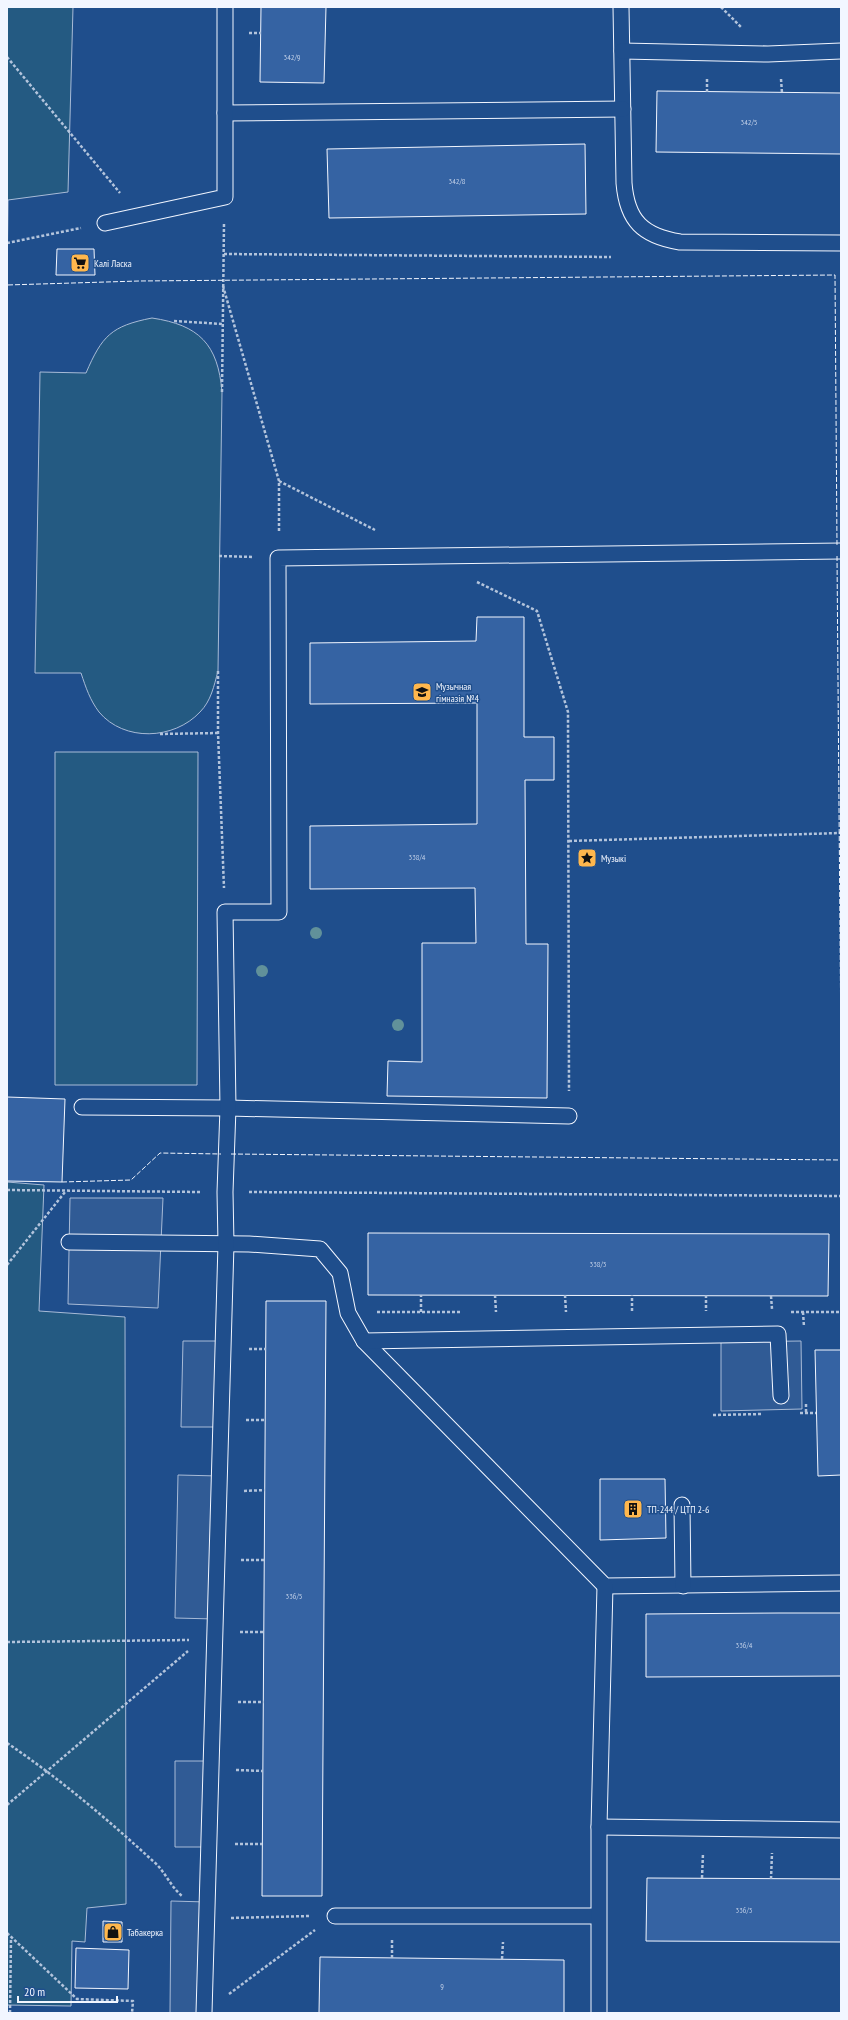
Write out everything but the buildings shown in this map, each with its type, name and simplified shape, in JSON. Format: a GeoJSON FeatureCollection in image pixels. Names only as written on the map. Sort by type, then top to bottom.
{"type":"FeatureCollection","features":[{"type":"Feature","properties":{"kind":"lane"},"geometry":{"type":"LineString","coordinates":[[105,223],[225,197],[225,7]]}},
{"type":"Feature","properties":{"kind":"lane"},"geometry":{"type":"LineString","coordinates":[[621,7],[625,197],[629,211],[637,224],[650,234],[665,240],[680,242],[841,243]]}},
{"type":"Feature","properties":{"kind":"lane"},"geometry":{"type":"LineString","coordinates":[[622,51],[768,54],[841,52]]}},
{"type":"Feature","properties":{"kind":"lane"},"geometry":{"type":"LineString","coordinates":[[225,113],[623,109]]}},
{"type":"Feature","properties":{"kind":"lane"},"geometry":{"type":"LineString","coordinates":[[204,2013],[226,1244],[225,1192],[228,1108],[225,912],[279,912],[278,558],[841,551]]}},
{"type":"Feature","properties":{"kind":"lane"},"geometry":{"type":"LineString","coordinates":[[82,1108],[228,1108],[569,1116]]}},
{"type":"Feature","properties":{"kind":"lane"},"geometry":{"type":"LineString","coordinates":[[69,1242],[226,1244],[320,1248],[340,1273],[348,1313],[364,1341],[605,1586],[841,1583]]}},
{"type":"Feature","properties":{"kind":"lane"},"geometry":{"type":"LineString","coordinates":[[364,1341],[778,1334],[781,1396]]}},
{"type":"Feature","properties":{"kind":"lane"},"geometry":{"type":"LineString","coordinates":[[682,1504],[683,1586]]}},
{"type":"Feature","properties":{"kind":"lane"},"geometry":{"type":"LineString","coordinates":[[599,2013],[599,1827],[605,1586]]}},
{"type":"Feature","properties":{"kind":"lane"},"geometry":{"type":"LineString","coordinates":[[599,1827],[841,1830]]}},
{"type":"Feature","properties":{"kind":"lane"},"geometry":{"type":"LineString","coordinates":[[335,1916],[598,1916]]}},
{"type":"Feature","properties":{"kind":"path"},"geometry":{"type":"LineString","coordinates":[[7,57],[138,215]]}},
{"type":"Feature","properties":{"kind":"path"},"geometry":{"type":"LineString","coordinates":[[222,392],[222,286],[225,197]]}},
{"type":"Feature","properties":{"kind":"path"},"geometry":{"type":"LineString","coordinates":[[7,243],[105,223]]}},
{"type":"Feature","properties":{"kind":"path"},"geometry":{"type":"LineString","coordinates":[[224,254],[611,257]]}},
{"type":"Feature","properties":{"kind":"path"},"geometry":{"type":"LineString","coordinates":[[219,556],[278,558],[279,481],[222,286]]}},
{"type":"Feature","properties":{"kind":"path"},"geometry":{"type":"LineString","coordinates":[[174,322],[222,324]]}},
{"type":"Feature","properties":{"kind":"path"},"geometry":{"type":"LineString","coordinates":[[279,481],[382,534]]}},
{"type":"Feature","properties":{"kind":"path"},"geometry":{"type":"LineString","coordinates":[[473,580],[537,611],[568,712],[569,1116]]}},
{"type":"Feature","properties":{"kind":"path"},"geometry":{"type":"LineString","coordinates":[[218,671],[218,733],[225,912]]}},
{"type":"Feature","properties":{"kind":"path"},"geometry":{"type":"LineString","coordinates":[[160,734],[218,733]]}},
{"type":"Feature","properties":{"kind":"path"},"geometry":{"type":"LineString","coordinates":[[568,841],[841,833]]}},
{"type":"Feature","properties":{"kind":"path"},"geometry":{"type":"LineString","coordinates":[[7,1190],[841,1196]]}},
{"type":"Feature","properties":{"kind":"path"},"geometry":{"type":"LineString","coordinates":[[7,1265],[65,1191]]}},
{"type":"Feature","properties":{"kind":"path"},"geometry":{"type":"LineString","coordinates":[[421,1295],[421,1312]]}},
{"type":"Feature","properties":{"kind":"path"},"geometry":{"type":"LineString","coordinates":[[495,1295],[496,1312]]}},
{"type":"Feature","properties":{"kind":"path"},"geometry":{"type":"LineString","coordinates":[[565,1295],[566,1312]]}},
{"type":"Feature","properties":{"kind":"path"},"geometry":{"type":"LineString","coordinates":[[632,1296],[632,1312]]}},
{"type":"Feature","properties":{"kind":"path"},"geometry":{"type":"LineString","coordinates":[[706,1296],[706,1312]]}},
{"type":"Feature","properties":{"kind":"path"},"geometry":{"type":"LineString","coordinates":[[772,1296],[772,1312]]}},
{"type":"Feature","properties":{"kind":"path"},"geometry":{"type":"LineString","coordinates":[[245,1349],[266,1349]]}},
{"type":"Feature","properties":{"kind":"path"},"geometry":{"type":"LineString","coordinates":[[243,1420],[265,1420]]}},
{"type":"Feature","properties":{"kind":"path"},"geometry":{"type":"LineString","coordinates":[[242,1491],[265,1490]]}},
{"type":"Feature","properties":{"kind":"path"},"geometry":{"type":"LineString","coordinates":[[240,1560],[264,1560]]}},
{"type":"Feature","properties":{"kind":"path"},"geometry":{"type":"LineString","coordinates":[[7,1805],[215,1630]]}},
{"type":"Feature","properties":{"kind":"path"},"geometry":{"type":"LineString","coordinates":[[239,1632],[264,1632]]}},
{"type":"Feature","properties":{"kind":"path"},"geometry":{"type":"LineString","coordinates":[[7,1642],[202,1640]]}},
{"type":"Feature","properties":{"kind":"path"},"geometry":{"type":"LineString","coordinates":[[238,1702],[264,1702]]}},
{"type":"Feature","properties":{"kind":"path"},"geometry":{"type":"LineString","coordinates":[[7,1742],[48,1771],[155,1863],[173,1889],[207,1917],[335,1916]]}},
{"type":"Feature","properties":{"kind":"path"},"geometry":{"type":"LineString","coordinates":[[236,1770],[263,1771]]}},
{"type":"Feature","properties":{"kind":"path"},"geometry":{"type":"LineString","coordinates":[[234,1844],[262,1844]]}},
{"type":"Feature","properties":{"kind":"path"},"geometry":{"type":"LineString","coordinates":[[702,1878],[703,1847]]}},
{"type":"Feature","properties":{"kind":"path"},"geometry":{"type":"LineString","coordinates":[[771,1878],[772,1848]]}},
{"type":"Feature","properties":{"kind":"path"},"geometry":{"type":"LineString","coordinates":[[223,1999],[335,1916]]}},
{"type":"Feature","properties":{"kind":"path"},"geometry":{"type":"LineString","coordinates":[[7,1933],[77,1999],[133,2001],[132,2013]]}},
{"type":"Feature","properties":{"kind":"path"},"geometry":{"type":"LineString","coordinates":[[10,2013],[11,1937]]}},
{"type":"Feature","properties":{"kind":"shaded area"},"geometry":{"type":"Polygon","coordinates":[[[7,7],[73,7],[68,192],[8,200],[7,291],[7,7]]]}},
{"type":"Feature","properties":{"kind":"shaded area"},"geometry":{"type":"Polygon","coordinates":[[[152,318],[168,321],[182,326],[194,332],[203,340],[210,349],[216,361],[220,375],[222,392],[218,671],[207,703],[200,712],[177,728],[149,734],[135,733],[122,729],[109,722],[99,712],[93,703],[81,673],[35,673],[40,372],[86,373],[103,341],[117,329],[138,321],[152,318]]]}},
{"type":"Feature","properties":{"kind":"shaded area"},"geometry":{"type":"Polygon","coordinates":[[[55,752],[198,752],[197,1085],[55,1085],[55,752]]]}},
{"type":"Feature","properties":{"kind":"shaded area"},"geometry":{"type":"Polygon","coordinates":[[[7,1182],[44,1185],[39,1311],[125,1317],[126,1904],[87,1908],[85,1942],[72,1941],[71,2006],[7,2005],[7,1182]]]}},
{"type":"Feature","properties":{"kind":"shaded area"},"geometry":{"type":"Polygon","coordinates":[[[70,1198],[163,1198],[158,1308],[68,1304],[70,1198]]]}},
{"type":"Feature","properties":{"kind":"shaded area"},"geometry":{"type":"Polygon","coordinates":[[[183,1341],[223,1341],[221,1427],[181,1427],[183,1341]]]}},
{"type":"Feature","properties":{"kind":"shaded area"},"geometry":{"type":"Polygon","coordinates":[[[801,1341],[802,1409],[721,1411],[721,1342],[801,1341]]]}},
{"type":"Feature","properties":{"kind":"shaded area"},"geometry":{"type":"Polygon","coordinates":[[[178,1475],[219,1476],[215,1619],[175,1618],[178,1475]]]}},
{"type":"Feature","properties":{"kind":"shaded area"},"geometry":{"type":"Polygon","coordinates":[[[175,1761],[211,1761],[208,1847],[175,1847],[175,1761]]]}},
{"type":"Feature","properties":{"kind":"shaded area"},"geometry":{"type":"Polygon","coordinates":[[[171,1901],[207,1902],[204,2013],[170,2013],[171,1901]]]}},
{"type":"Feature","properties":{"kind":"fence"},"geometry":{"type":"LineString","coordinates":[[7,291],[7,285],[139,281],[835,275],[837,546]]}},
{"type":"Feature","properties":{"kind":"fence"},"geometry":{"type":"LineString","coordinates":[[837,556],[841,1056]]}},
{"type":"Feature","properties":{"kind":"fence"},"geometry":{"type":"LineString","coordinates":[[62,1182],[131,1180],[160,1153],[221,1154]]}},
{"type":"Feature","properties":{"kind":"fence"},"geometry":{"type":"LineString","coordinates":[[231,1154],[841,1160]]}},
{"type":"Feature","properties":{"kind":"place","name":"Калі Ласка"},"geometry":{"type":"Point","coordinates":[80,263]}},
{"type":"Feature","properties":{"kind":"place","name":"Музычная гімназія №4"},"geometry":{"type":"Point","coordinates":[422,692]}},
{"type":"Feature","properties":{"kind":"place","name":"Музыкі"},"geometry":{"type":"Point","coordinates":[587,858]}},
{"type":"Feature","properties":{"kind":"place","name":"ТП-244 / ЦТП 2-6"},"geometry":{"type":"Point","coordinates":[633,1509]}},
{"type":"Feature","properties":{"kind":"place","name":"Табакерка"},"geometry":{"type":"Point","coordinates":[113,1932]}}]}
